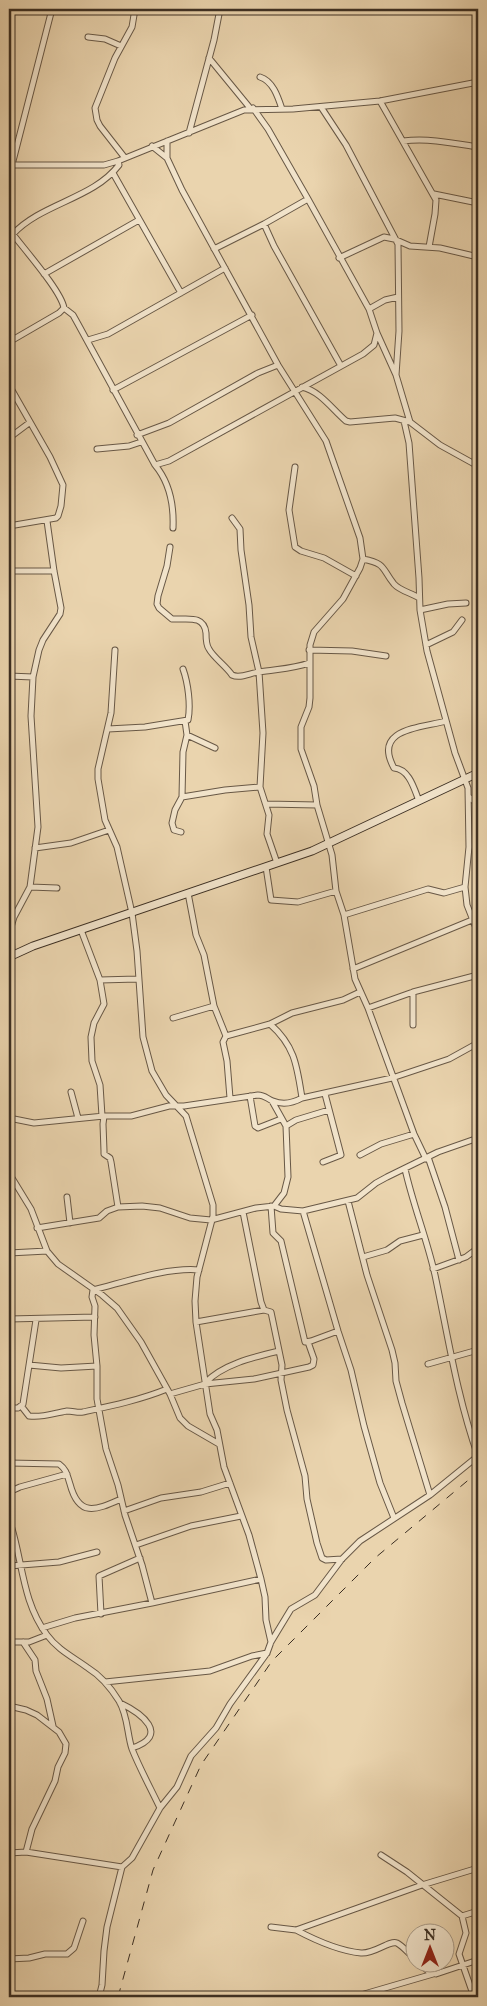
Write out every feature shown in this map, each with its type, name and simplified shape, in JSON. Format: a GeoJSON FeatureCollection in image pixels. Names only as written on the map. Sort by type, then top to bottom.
{"type":"FeatureCollection","features":[{"type":"Feature","properties":{"kind":"street"},"geometry":{"type":"LineString","coordinates":[[52,9],[11,165],[94,166],[118,161],[252,108],[321,107],[380,101],[478,82]]}},
{"type":"Feature","properties":{"kind":"street"},"geometry":{"type":"LineString","coordinates":[[125,158],[100,126],[95,108],[110,70],[132,27],[135,9]]}},
{"type":"Feature","properties":{"kind":"street"},"geometry":{"type":"LineString","coordinates":[[189,132],[216,33],[220,9]]}},
{"type":"Feature","properties":{"kind":"street"},"geometry":{"type":"LineString","coordinates":[[88,37],[105,39],[121,46]]}},
{"type":"Feature","properties":{"kind":"street"},"geometry":{"type":"LineString","coordinates":[[209,58],[268,129],[369,309],[376,334],[386,349],[396,375],[410,422]]}},
{"type":"Feature","properties":{"kind":"street"},"geometry":{"type":"LineString","coordinates":[[260,77],[268,81],[273,88],[282,109]]}},
{"type":"Feature","properties":{"kind":"street"},"geometry":{"type":"LineString","coordinates":[[380,101],[413,161],[434,194],[436,200],[435,214],[429,247]]}},
{"type":"Feature","properties":{"kind":"street"},"geometry":{"type":"LineString","coordinates":[[321,107],[346,145],[390,231],[397,240],[399,331],[396,375]]}},
{"type":"Feature","properties":{"kind":"street"},"geometry":{"type":"LineString","coordinates":[[403,141],[417,139],[478,147]]}},
{"type":"Feature","properties":{"kind":"street"},"geometry":{"type":"LineString","coordinates":[[167,158],[168,141]]}},
{"type":"Feature","properties":{"kind":"street"},"geometry":{"type":"LineString","coordinates":[[152,146],[167,158],[182,190],[278,365],[318,426],[332,452],[360,538],[363,559],[356,576],[343,599],[314,632],[309,650],[310,698],[309,707],[301,727],[301,749],[314,786],[317,805],[332,855],[336,891],[344,916],[353,969],[360,992],[368,1008],[414,1134],[427,1158],[445,1207],[459,1260]]}},
{"type":"Feature","properties":{"kind":"street"},"geometry":{"type":"LineString","coordinates":[[9,242],[12,234],[20,227],[94,186],[113,173],[119,165],[118,161]]}},
{"type":"Feature","properties":{"kind":"street"},"geometry":{"type":"LineString","coordinates":[[113,173],[180,294]]}},
{"type":"Feature","properties":{"kind":"street"},"geometry":{"type":"LineString","coordinates":[[434,194],[478,203]]}},
{"type":"Feature","properties":{"kind":"street"},"geometry":{"type":"LineString","coordinates":[[214,249],[308,199]]}},
{"type":"Feature","properties":{"kind":"street"},"geometry":{"type":"LineString","coordinates":[[44,274],[139,220]]}},
{"type":"Feature","properties":{"kind":"street"},"geometry":{"type":"LineString","coordinates":[[264,224],[274,246],[341,366]]}},
{"type":"Feature","properties":{"kind":"street"},"geometry":{"type":"LineString","coordinates":[[339,258],[384,237],[390,231]]}},
{"type":"Feature","properties":{"kind":"street"},"geometry":{"type":"LineString","coordinates":[[12,234],[44,274],[60,297],[64,308],[73,316],[88,340],[137,435],[165,479],[172,507],[173,528]]}},
{"type":"Feature","properties":{"kind":"street"},"geometry":{"type":"LineString","coordinates":[[384,237],[410,246],[429,247],[478,257]]}},
{"type":"Feature","properties":{"kind":"street"},"geometry":{"type":"LineString","coordinates":[[88,340],[108,334],[226,268]]}},
{"type":"Feature","properties":{"kind":"street"},"geometry":{"type":"LineString","coordinates":[[369,309],[385,300],[398,297]]}},
{"type":"Feature","properties":{"kind":"street"},"geometry":{"type":"LineString","coordinates":[[9,342],[59,313],[64,308]]}},
{"type":"Feature","properties":{"kind":"street"},"geometry":{"type":"LineString","coordinates":[[113,390],[252,315]]}},
{"type":"Feature","properties":{"kind":"street"},"geometry":{"type":"LineString","coordinates":[[155,465],[168,461],[370,350],[374,345],[376,334]]}},
{"type":"Feature","properties":{"kind":"street"},"geometry":{"type":"LineString","coordinates":[[137,435],[169,423],[219,397],[258,373],[278,365]]}},
{"type":"Feature","properties":{"kind":"street"},"geometry":{"type":"LineString","coordinates":[[9,385],[50,458],[63,486],[63,497],[58,516],[47,521],[9,526]]}},
{"type":"Feature","properties":{"kind":"street"},"geometry":{"type":"LineString","coordinates":[[302,387],[311,389],[318,394],[337,413],[350,422],[383,418],[395,418],[410,422],[440,445],[478,466]]}},
{"type":"Feature","properties":{"kind":"street"},"geometry":{"type":"LineString","coordinates":[[404,421],[409,444],[420,578],[420,610],[426,645],[446,721],[463,780],[468,788],[469,847],[464,887],[472,920],[478,934]]}},
{"type":"Feature","properties":{"kind":"street"},"geometry":{"type":"LineString","coordinates":[[9,438],[29,423]]}},
{"type":"Feature","properties":{"kind":"street"},"geometry":{"type":"LineString","coordinates":[[96,449],[129,446],[141,442]]}},
{"type":"Feature","properties":{"kind":"street"},"geometry":{"type":"LineString","coordinates":[[295,467],[289,510],[295,547],[301,551],[324,558],[356,576]]}},
{"type":"Feature","properties":{"kind":"street"},"geometry":{"type":"LineString","coordinates":[[232,518],[240,529],[251,637],[259,672],[263,733],[260,787],[269,814],[267,834],[277,863]]}},
{"type":"Feature","properties":{"kind":"street"},"geometry":{"type":"LineString","coordinates":[[47,521],[54,571],[61,601],[60,614],[43,640],[33,677],[30,701],[33,771],[38,818],[30,887],[11,927],[10,956],[312,851],[478,773]]}},
{"type":"Feature","properties":{"kind":"street"},"geometry":{"type":"LineString","coordinates":[[170,547],[167,566],[157,600],[159,608],[172,619],[193,619],[202,622],[209,649],[234,676],[287,670],[309,663]]}},
{"type":"Feature","properties":{"kind":"street"},"geometry":{"type":"LineString","coordinates":[[363,559],[379,564],[385,569],[394,584],[419,598]]}},
{"type":"Feature","properties":{"kind":"street"},"geometry":{"type":"LineString","coordinates":[[9,566],[15,572],[54,571]]}},
{"type":"Feature","properties":{"kind":"street"},"geometry":{"type":"LineString","coordinates":[[420,610],[448,604],[466,603]]}},
{"type":"Feature","properties":{"kind":"street"},"geometry":{"type":"LineString","coordinates":[[426,645],[453,632],[462,620]]}},
{"type":"Feature","properties":{"kind":"street"},"geometry":{"type":"LineString","coordinates":[[115,650],[112,713],[98,774],[105,820],[117,848],[132,913],[137,951],[137,979],[142,1037],[146,1053],[156,1078],[166,1095],[186,1116],[212,1204],[211,1220],[196,1288],[196,1322],[204,1384],[210,1414],[217,1430],[230,1483],[261,1579],[265,1597],[265,1614],[271,1642]]}},
{"type":"Feature","properties":{"kind":"street"},"geometry":{"type":"LineString","coordinates":[[309,650],[352,651],[386,656]]}},
{"type":"Feature","properties":{"kind":"street"},"geometry":{"type":"LineString","coordinates":[[108,728],[145,727],[188,720],[186,677],[183,669]]}},
{"type":"Feature","properties":{"kind":"street"},"geometry":{"type":"LineString","coordinates":[[9,676],[33,677]]}},
{"type":"Feature","properties":{"kind":"street"},"geometry":{"type":"LineString","coordinates":[[181,832],[174,830],[172,823],[175,810],[182,797],[183,752],[187,735],[185,721]]}},
{"type":"Feature","properties":{"kind":"street"},"geometry":{"type":"LineString","coordinates":[[419,801],[405,772],[394,768],[388,751],[389,744],[392,738],[407,730],[446,721]]}},
{"type":"Feature","properties":{"kind":"street"},"geometry":{"type":"LineString","coordinates":[[187,735],[215,748]]}},
{"type":"Feature","properties":{"kind":"street"},"geometry":{"type":"LineString","coordinates":[[182,797],[260,787]]}},
{"type":"Feature","properties":{"kind":"street"},"geometry":{"type":"LineString","coordinates":[[469,797],[478,804]]}},
{"type":"Feature","properties":{"kind":"street"},"geometry":{"type":"LineString","coordinates":[[266,804],[317,805]]}},
{"type":"Feature","properties":{"kind":"street"},"geometry":{"type":"LineString","coordinates":[[35,848],[71,842],[109,830]]}},
{"type":"Feature","properties":{"kind":"street"},"geometry":{"type":"LineString","coordinates":[[266,867],[271,900],[298,902],[336,891]]}},
{"type":"Feature","properties":{"kind":"street"},"geometry":{"type":"LineString","coordinates":[[30,887],[56,888]]}},
{"type":"Feature","properties":{"kind":"street"},"geometry":{"type":"LineString","coordinates":[[344,916],[428,889],[444,893],[464,887]]}},
{"type":"Feature","properties":{"kind":"street"},"geometry":{"type":"LineString","coordinates":[[188,893],[196,935],[204,955],[214,1006],[226,1036]]}},
{"type":"Feature","properties":{"kind":"street"},"geometry":{"type":"LineString","coordinates":[[353,969],[472,920],[478,920]]}},
{"type":"Feature","properties":{"kind":"street"},"geometry":{"type":"LineString","coordinates":[[81,930],[100,980],[104,1004],[94,1023],[90,1037],[92,1061],[100,1085],[104,1151],[111,1162],[118,1207]]}},
{"type":"Feature","properties":{"kind":"street"},"geometry":{"type":"LineString","coordinates":[[368,1008],[413,992],[478,975]]}},
{"type":"Feature","properties":{"kind":"street"},"geometry":{"type":"LineString","coordinates":[[100,980],[137,979]]}},
{"type":"Feature","properties":{"kind":"street"},"geometry":{"type":"LineString","coordinates":[[230,1098],[227,1061],[223,1042],[226,1036],[270,1024],[292,1014],[343,1000],[360,992]]}},
{"type":"Feature","properties":{"kind":"street"},"geometry":{"type":"LineString","coordinates":[[413,992],[413,1025]]}},
{"type":"Feature","properties":{"kind":"street"},"geometry":{"type":"LineString","coordinates":[[173,1018],[214,1006]]}},
{"type":"Feature","properties":{"kind":"street"},"geometry":{"type":"LineString","coordinates":[[270,1024],[290,1046],[302,1098]]}},
{"type":"Feature","properties":{"kind":"street"},"geometry":{"type":"LineString","coordinates":[[272,1101],[288,1103],[302,1098],[392,1078],[449,1059],[478,1043]]}},
{"type":"Feature","properties":{"kind":"street"},"geometry":{"type":"LineString","coordinates":[[71,1092],[78,1118]]}},
{"type":"Feature","properties":{"kind":"street"},"geometry":{"type":"LineString","coordinates":[[323,1162],[341,1155],[325,1094]]}},
{"type":"Feature","properties":{"kind":"street"},"geometry":{"type":"LineString","coordinates":[[9,1118],[34,1123],[103,1116],[131,1116],[177,1106],[250,1096],[264,1095],[272,1101],[286,1126],[288,1177],[284,1193],[272,1206],[273,1233],[281,1241],[303,1336],[305,1342],[308,1342],[314,1359],[313,1365],[254,1379],[204,1384],[99,1408],[29,1416],[22,1407],[36,1320]]}},
{"type":"Feature","properties":{"kind":"street"},"geometry":{"type":"LineString","coordinates":[[250,1096],[255,1126],[258,1128],[264,1127],[281,1119]]}},
{"type":"Feature","properties":{"kind":"street"},"geometry":{"type":"LineString","coordinates":[[286,1126],[296,1120],[329,1110]]}},
{"type":"Feature","properties":{"kind":"street"},"geometry":{"type":"LineString","coordinates":[[360,1155],[381,1144],[414,1134]]}},
{"type":"Feature","properties":{"kind":"street"},"geometry":{"type":"LineString","coordinates":[[37,1228],[98,1218],[106,1211],[118,1207],[132,1208],[142,1206],[160,1208],[190,1218],[211,1220],[256,1208],[272,1206],[281,1209],[303,1211],[348,1201],[364,1193],[376,1183],[427,1158],[478,1138]]}},
{"type":"Feature","properties":{"kind":"street"},"geometry":{"type":"LineString","coordinates":[[99,1997],[102,1985],[107,1927],[122,1867],[132,1858],[160,1808],[177,1787],[191,1756],[216,1728],[230,1704],[267,1653],[271,1642],[291,1609],[315,1595],[342,1559],[360,1541],[430,1495],[478,1456],[466,1423],[433,1269],[405,1169]]}},
{"type":"Feature","properties":{"kind":"street"},"geometry":{"type":"LineString","coordinates":[[9,1173],[27,1201],[46,1251],[58,1264],[117,1308],[141,1342],[168,1391],[180,1418],[188,1426],[219,1444]]}},
{"type":"Feature","properties":{"kind":"street"},"geometry":{"type":"LineString","coordinates":[[67,1196],[70,1223]]}},
{"type":"Feature","properties":{"kind":"street"},"geometry":{"type":"LineString","coordinates":[[348,1201],[369,1282],[392,1350],[400,1396],[430,1495]]}},
{"type":"Feature","properties":{"kind":"street"},"geometry":{"type":"LineString","coordinates":[[303,1211],[351,1370],[380,1483],[394,1518]]}},
{"type":"Feature","properties":{"kind":"street"},"geometry":{"type":"LineString","coordinates":[[243,1212],[264,1310]]}},
{"type":"Feature","properties":{"kind":"street"},"geometry":{"type":"LineString","coordinates":[[363,1257],[387,1250],[400,1241],[423,1236]]}},
{"type":"Feature","properties":{"kind":"street"},"geometry":{"type":"LineString","coordinates":[[433,1269],[459,1260],[478,1248]]}},
{"type":"Feature","properties":{"kind":"street"},"geometry":{"type":"LineString","coordinates":[[9,1253],[46,1251]]}},
{"type":"Feature","properties":{"kind":"street"},"geometry":{"type":"LineString","coordinates":[[93,1290],[183,1270],[200,1270]]}},
{"type":"Feature","properties":{"kind":"street"},"geometry":{"type":"LineString","coordinates":[[93,1290],[97,1399],[106,1449],[140,1558],[152,1604]]}},
{"type":"Feature","properties":{"kind":"street"},"geometry":{"type":"LineString","coordinates":[[196,1322],[264,1310],[271,1312],[279,1351],[281,1380],[305,1476],[307,1499],[317,1544],[322,1558],[326,1560],[342,1559]]}},
{"type":"Feature","properties":{"kind":"street"},"geometry":{"type":"LineString","coordinates":[[9,1319],[95,1318]]}},
{"type":"Feature","properties":{"kind":"street"},"geometry":{"type":"LineString","coordinates":[[308,1342],[338,1331]]}},
{"type":"Feature","properties":{"kind":"street"},"geometry":{"type":"LineString","coordinates":[[428,1364],[478,1350]]}},
{"type":"Feature","properties":{"kind":"street"},"geometry":{"type":"LineString","coordinates":[[204,1384],[213,1375],[227,1367],[279,1351]]}},
{"type":"Feature","properties":{"kind":"street"},"geometry":{"type":"LineString","coordinates":[[29,1365],[61,1368],[97,1366]]}},
{"type":"Feature","properties":{"kind":"street"},"geometry":{"type":"LineString","coordinates":[[9,1408],[22,1407]]}},
{"type":"Feature","properties":{"kind":"street"},"geometry":{"type":"LineString","coordinates":[[9,1463],[59,1464],[64,1468],[74,1498],[81,1507],[89,1509],[101,1507],[121,1498]]}},
{"type":"Feature","properties":{"kind":"street"},"geometry":{"type":"LineString","coordinates":[[9,1492],[20,1486],[67,1474]]}},
{"type":"Feature","properties":{"kind":"street"},"geometry":{"type":"LineString","coordinates":[[124,1511],[161,1498],[201,1492],[230,1483]]}},
{"type":"Feature","properties":{"kind":"street"},"geometry":{"type":"LineString","coordinates":[[136,1545],[191,1526],[241,1516]]}},
{"type":"Feature","properties":{"kind":"street"},"geometry":{"type":"LineString","coordinates":[[9,1519],[28,1599],[34,1615],[47,1635],[69,1656],[88,1667],[105,1682],[120,1702],[132,1748],[160,1808]]}},
{"type":"Feature","properties":{"kind":"street"},"geometry":{"type":"LineString","coordinates":[[9,1566],[59,1562],[96,1552]]}},
{"type":"Feature","properties":{"kind":"street"},"geometry":{"type":"LineString","coordinates":[[101,1614],[99,1576],[140,1558]]}},
{"type":"Feature","properties":{"kind":"street"},"geometry":{"type":"LineString","coordinates":[[42,1628],[75,1618],[101,1614],[121,1608],[152,1604],[261,1579]]}},
{"type":"Feature","properties":{"kind":"street"},"geometry":{"type":"LineString","coordinates":[[9,1642],[23,1642],[47,1635]]}},
{"type":"Feature","properties":{"kind":"street"},"geometry":{"type":"LineString","coordinates":[[23,1642],[35,1660],[36,1671],[47,1699],[53,1726]]}},
{"type":"Feature","properties":{"kind":"street"},"geometry":{"type":"LineString","coordinates":[[105,1682],[210,1670],[267,1653]]}},
{"type":"Feature","properties":{"kind":"street"},"geometry":{"type":"LineString","coordinates":[[120,1702],[148,1721],[152,1728],[151,1735],[147,1740],[132,1748]]}},
{"type":"Feature","properties":{"kind":"street"},"geometry":{"type":"LineString","coordinates":[[9,1706],[26,1710],[53,1726],[65,1739],[65,1753],[58,1767],[53,1788],[32,1829],[26,1852]]}},
{"type":"Feature","properties":{"kind":"street"},"geometry":{"type":"LineString","coordinates":[[9,1853],[26,1852],[122,1867]]}},
{"type":"Feature","properties":{"kind":"street"},"geometry":{"type":"LineString","coordinates":[[381,1855],[407,1872],[462,1916],[466,1933],[459,1952],[474,1997]]}},
{"type":"Feature","properties":{"kind":"street"},"geometry":{"type":"LineString","coordinates":[[296,1930],[422,1885],[478,1868]]}},
{"type":"Feature","properties":{"kind":"street"},"geometry":{"type":"LineString","coordinates":[[462,1916],[478,1910]]}},
{"type":"Feature","properties":{"kind":"street"},"geometry":{"type":"LineString","coordinates":[[9,1959],[29,1958],[45,1954],[67,1954],[74,1948],[83,1921]]}},
{"type":"Feature","properties":{"kind":"street"},"geometry":{"type":"LineString","coordinates":[[271,1927],[296,1930],[314,1939],[362,1953],[374,1952],[390,1942],[395,1942],[404,1950]]}},
{"type":"Feature","properties":{"kind":"street"},"geometry":{"type":"LineString","coordinates":[[454,1968],[478,1960]]}},
{"type":"Feature","properties":{"kind":"street"},"geometry":{"type":"LineString","coordinates":[[354,1997],[433,1974]]}},
{"type":"Feature","properties":{"kind":"railway"},"geometry":{"type":"LineString","coordinates":[[118,1997],[153,1870],[201,1765],[272,1661],[375,1558],[478,1472]]}}]}
